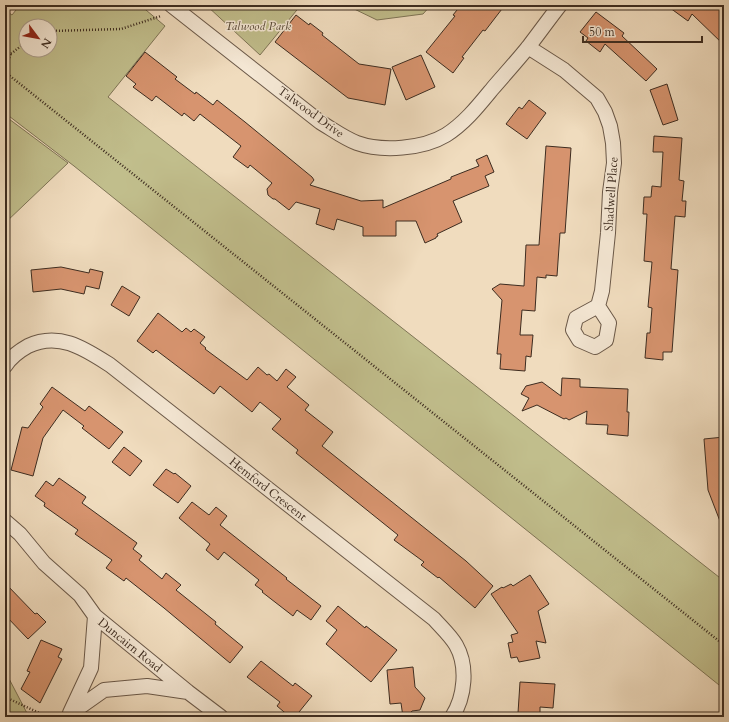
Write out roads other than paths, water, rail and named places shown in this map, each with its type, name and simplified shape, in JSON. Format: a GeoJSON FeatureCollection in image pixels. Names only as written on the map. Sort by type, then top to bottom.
{"type":"FeatureCollection","features":[{"type":"Feature","properties":{"kind":"street","name":"Talwood Drive"},"geometry":{"type":"LineString","coordinates":[[167,10],[320,122],[338,133],[358,143],[377,148],[397,149],[429,142],[445,135],[477,108],[528,47],[560,5]]}},
{"type":"Feature","properties":{"kind":"street","name":"Shadwell Place"},"geometry":{"type":"LineString","coordinates":[[528,47],[564,70],[597,98],[605,112],[610,126],[614,143],[614,163],[610,192],[608,233],[602,291],[598,306]]}},
{"type":"Feature","properties":{"kind":"street","name":"Hemford Crescent"},"geometry":{"type":"LineString","coordinates":[[5,366],[9,359],[21,349],[34,343],[47,341],[59,340],[75,345],[92,354],[110,365],[434,619],[449,634],[463,661],[461,694],[457,708],[452,717]]}},
{"type":"Feature","properties":{"kind":"street"},"geometry":{"type":"LineString","coordinates":[[5,522],[20,534],[44,563],[80,595],[95,616]]}},
{"type":"Feature","properties":{"kind":"street","name":"Duncairn Road"},"geometry":{"type":"LineString","coordinates":[[95,616],[221,717]]}},
{"type":"Feature","properties":{"kind":"street","name":"Duncairn Road"},"geometry":{"type":"LineString","coordinates":[[69,715],[91,668],[95,616]]}},
{"type":"Feature","properties":{"kind":"street","name":"Duncairn Road"},"geometry":{"type":"LineString","coordinates":[[69,715],[104,690],[147,686],[188,692]]}},
{"type":"Feature","properties":{"kind":"park label","name":"Talwood Park"},"geometry":{"type":"Point","coordinates":[258,26]}}]}
